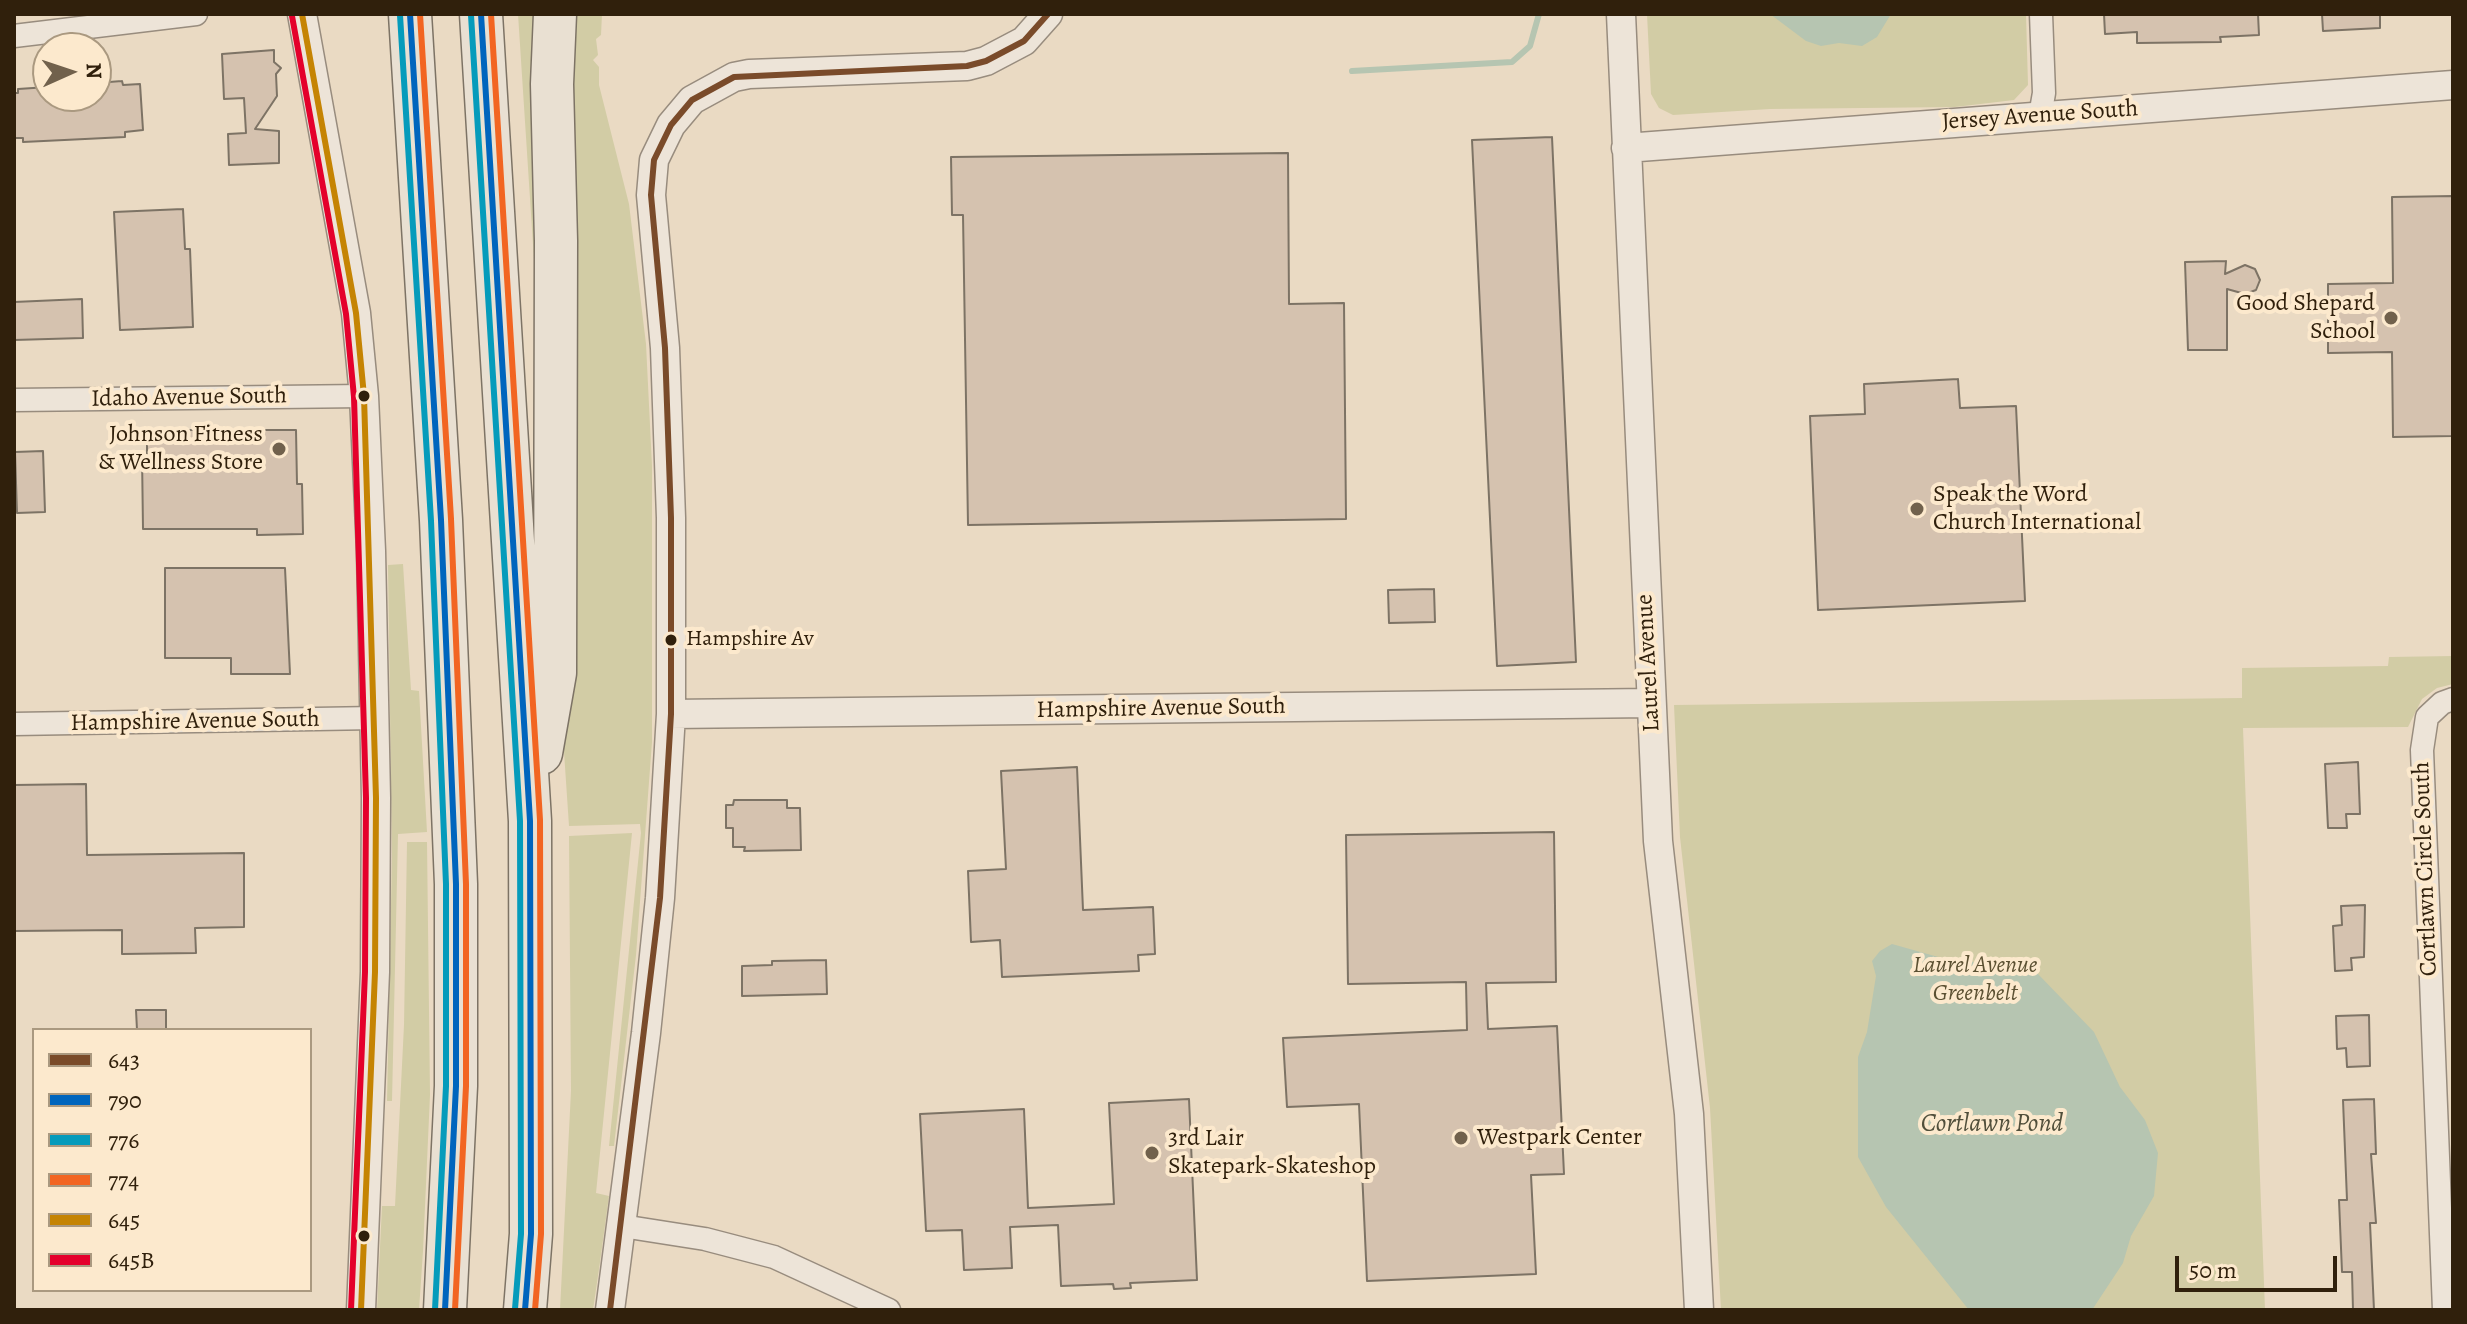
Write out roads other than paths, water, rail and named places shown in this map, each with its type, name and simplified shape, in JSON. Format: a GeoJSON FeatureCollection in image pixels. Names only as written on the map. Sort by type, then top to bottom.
{"type":"FeatureCollection","features":[{"type":"Feature","properties":{"kind":"highway"},"geometry":{"type":"LineString","coordinates":[[410,14],[441,520],[456,884],[456,1086],[445,1310]]}},
{"type":"Feature","properties":{"kind":"highway"},"geometry":{"type":"LineString","coordinates":[[481,14],[530,821],[531,1234],[525,1310]]}},
{"type":"Feature","properties":{"kind":"highway"},"geometry":{"type":"LineString","coordinates":[[530,821],[555,673],[556,241],[552,84],[555,14]]}},
{"type":"Feature","properties":{"kind":"street"},"geometry":{"type":"LineString","coordinates":[[14,36],[196,14]]}},
{"type":"Feature","properties":{"kind":"street"},"geometry":{"type":"LineString","coordinates":[[302,14],[344,232],[364,396],[376,718],[375,972],[361,1310]]}},
{"type":"Feature","properties":{"kind":"street"},"geometry":{"type":"LineString","coordinates":[[610,1310],[660,898],[671,714],[669,445],[651,195],[654,160],[661,140],[692,100],[719,84],[749,74],[944,68],[977,63],[1024,41],[1048,14]]}},
{"type":"Feature","properties":{"kind":"street","name":"Laurel Avenue"},"geometry":{"type":"LineString","coordinates":[[1621,14],[1651,703],[1666,925],[1689,1114],[1699,1310]]}},
{"type":"Feature","properties":{"kind":"street"},"geometry":{"type":"LineString","coordinates":[[2040,116],[2044,93],[2041,14]]}},
{"type":"Feature","properties":{"kind":"street","name":"Jersey Avenue South"},"geometry":{"type":"LineString","coordinates":[[1626,148],[2453,85]]}},
{"type":"Feature","properties":{"kind":"street","name":"Idaho Avenue South"},"geometry":{"type":"LineString","coordinates":[[14,400],[364,396]]}},
{"type":"Feature","properties":{"kind":"street","name":"Cortlawn Circle South"},"geometry":{"type":"LineString","coordinates":[[2444,1310],[2422,750],[2427,717],[2442,703],[2453,699]]}},
{"type":"Feature","properties":{"kind":"street","name":"Hampshire Avenue South"},"geometry":{"type":"LineString","coordinates":[[671,714],[1651,703]]}},
{"type":"Feature","properties":{"kind":"street","name":"Hampshire Avenue South"},"geometry":{"type":"LineString","coordinates":[[14,724],[376,718]]}},
{"type":"Feature","properties":{"kind":"street"},"geometry":{"type":"LineString","coordinates":[[622,1226],[705,1239],[774,1257],[889,1310]]}},
{"type":"Feature","properties":{"kind":"water"},"geometry":{"type":"Polygon","coordinates":[[[1770,14],[1891,14],[1877,37],[1862,46],[1839,43],[1821,46],[1806,41],[1770,14]]]}},
{"type":"Feature","properties":{"kind":"water","name":"Cortlawn Pond"},"geometry":{"type":"Polygon","coordinates":[[[1892,944],[1956,962],[1966,959],[1985,967],[2009,960],[2025,973],[2037,973],[2094,1032],[2120,1087],[2145,1120],[2158,1153],[2154,1196],[2131,1236],[2123,1263],[2092,1310],[1969,1310],[1886,1207],[1858,1157],[1858,1057],[1867,1032],[1876,976],[1872,961],[1880,951],[1892,944]]]}},
{"type":"Feature","properties":{"kind":"waterway"},"geometry":{"type":"LineString","coordinates":[[1352,71],[1512,62],[1530,46],[1539,14]]}},
{"type":"Feature","properties":{"kind":"place","name":"Good Shepard School"},"geometry":{"type":"Point","coordinates":[2391,318]}},
{"type":"Feature","properties":{"kind":"place","name":"Johnson Fitness & Wellness Store"},"geometry":{"type":"Point","coordinates":[279,449]}},
{"type":"Feature","properties":{"kind":"place","name":"Speak the Word Church International"},"geometry":{"type":"Point","coordinates":[1917,509]}},
{"type":"Feature","properties":{"kind":"place","name":"Hampshire Av"},"geometry":{"type":"Point","coordinates":[671,640]}},
{"type":"Feature","properties":{"kind":"place","name":"Westpark Center"},"geometry":{"type":"Point","coordinates":[1461,1138]}},
{"type":"Feature","properties":{"kind":"place","name":"3rd Lair Skatepark-Skateshop"},"geometry":{"type":"Point","coordinates":[1152,1153]}},
{"type":"Feature","properties":{"kind":"park label","name":"Laurel Avenue Greenbelt"},"geometry":{"type":"Point","coordinates":[1975,980]}}]}
